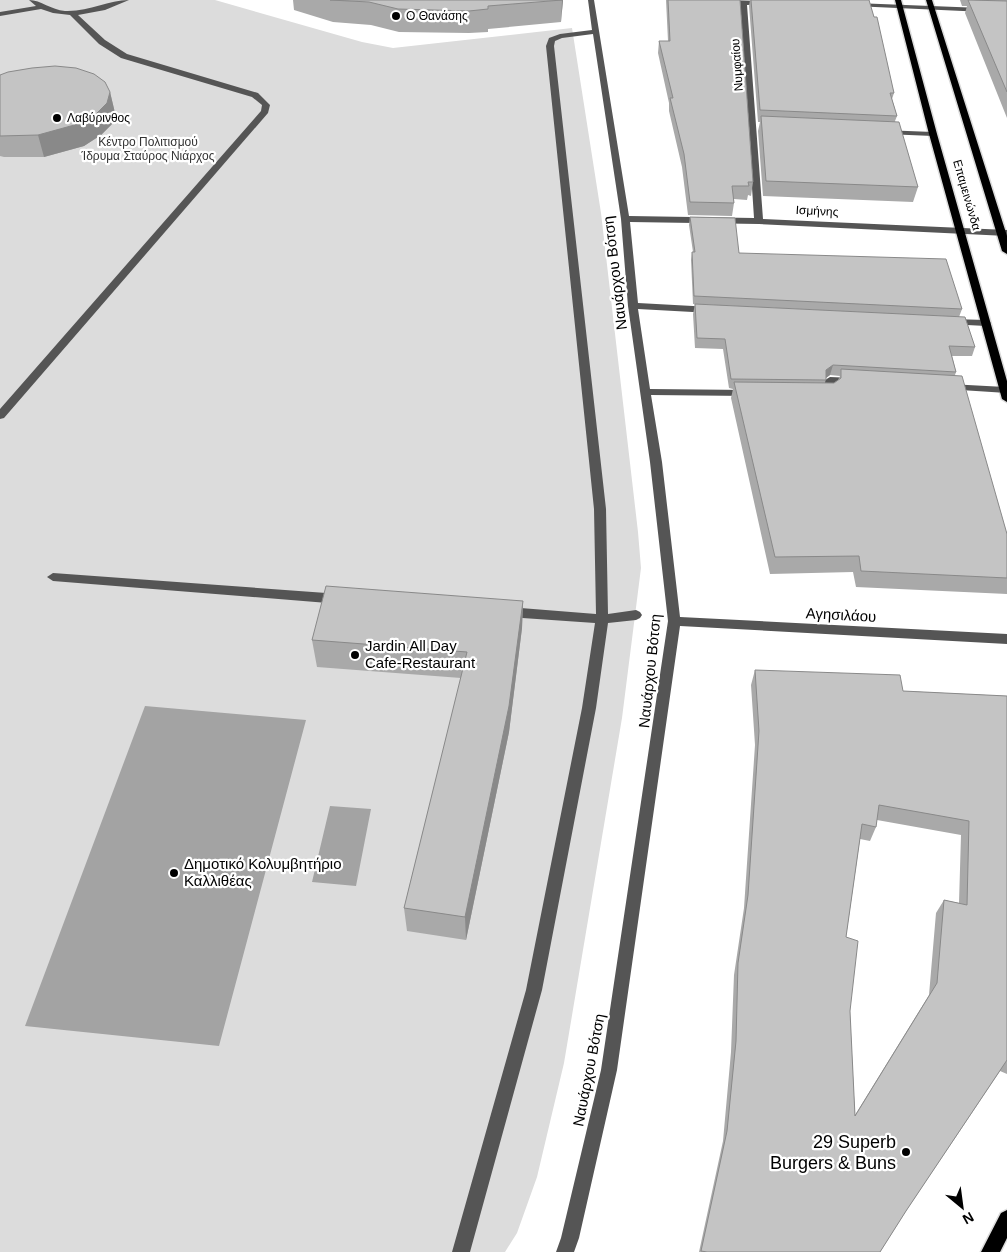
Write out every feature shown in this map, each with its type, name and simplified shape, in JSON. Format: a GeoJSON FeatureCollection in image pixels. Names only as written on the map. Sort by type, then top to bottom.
{"type":"FeatureCollection","features":[{"type":"Feature","properties":{"kind":"main road","name":"Επαμεινώνδα"},"geometry":{"type":"LineString","coordinates":[[899,3],[933,134],[1006,395]]}},
{"type":"Feature","properties":{"kind":"main road","name":"Επαμεινώνδα"},"geometry":{"type":"LineString","coordinates":[[931,4],[1004,233],[1007,251]]}},
{"type":"Feature","properties":{"kind":"main road"},"geometry":{"type":"LineString","coordinates":[[990,1252],[1007,1219]]}},
{"type":"Feature","properties":{"kind":"street"},"geometry":{"type":"LineString","coordinates":[[32,0],[40,7]]}},
{"type":"Feature","properties":{"kind":"street"},"geometry":{"type":"LineString","coordinates":[[0,14],[40,7],[71,12],[92,12],[126,0]]}},
{"type":"Feature","properties":{"kind":"street","name":"Ναυάρχου Βότση"},"geometry":{"type":"LineString","coordinates":[[565,1252],[570,1238],[609,1070],[659,736],[674,621],[647,392],[633,306],[625,219],[590,0]]}},
{"type":"Feature","properties":{"kind":"street"},"geometry":{"type":"LineString","coordinates":[[714,1],[773,3]]}},
{"type":"Feature","properties":{"kind":"street","name":"Νυμφαίου"},"geometry":{"type":"LineString","coordinates":[[743,2],[759,221]]}},
{"type":"Feature","properties":{"kind":"street"},"geometry":{"type":"LineString","coordinates":[[851,5],[931,4],[1007,11]]}},
{"type":"Feature","properties":{"kind":"street"},"geometry":{"type":"LineString","coordinates":[[0,416],[260,118],[266,105],[255,95],[124,56],[102,42],[71,12]]}},
{"type":"Feature","properties":{"kind":"street"},"geometry":{"type":"LineString","coordinates":[[461,1252],[534,990],[589,708],[602,619],[600,508],[550,46],[552,40],[573,34],[595,32]]}},
{"type":"Feature","properties":{"kind":"street"},"geometry":{"type":"LineString","coordinates":[[753,126],[762,126]]}},
{"type":"Feature","properties":{"kind":"street"},"geometry":{"type":"LineString","coordinates":[[876,132],[933,134]]}},
{"type":"Feature","properties":{"kind":"street","name":"Ισμήνης"},"geometry":{"type":"LineString","coordinates":[[625,219],[759,221],[1004,233]]}},
{"type":"Feature","properties":{"kind":"street"},"geometry":{"type":"LineString","coordinates":[[633,306],[719,310]]}},
{"type":"Feature","properties":{"kind":"street"},"geometry":{"type":"LineString","coordinates":[[944,321],[986,323]]}},
{"type":"Feature","properties":{"kind":"street"},"geometry":{"type":"LineString","coordinates":[[810,394],[830,394],[830,380],[867,382]]}},
{"type":"Feature","properties":{"kind":"street"},"geometry":{"type":"LineString","coordinates":[[942,387],[1006,395]]}},
{"type":"Feature","properties":{"kind":"street"},"geometry":{"type":"LineString","coordinates":[[647,392],[761,394]]}},
{"type":"Feature","properties":{"kind":"street"},"geometry":{"type":"LineString","coordinates":[[53,577],[357,600]]}},
{"type":"Feature","properties":{"kind":"street"},"geometry":{"type":"LineString","coordinates":[[494,611],[602,619],[636,615]]}},
{"type":"Feature","properties":{"kind":"street","name":"Αγησιλάου"},"geometry":{"type":"LineString","coordinates":[[674,621],[1007,639]]}},
{"type":"Feature","properties":{"kind":"green space","name":"Κέντρο Πολιτισμού Ίδρυμα Σταύρος Νιάρχος"},"geometry":{"type":"Polygon","coordinates":[[[0,0],[215,0],[362,42],[393,48],[572,28],[601,213],[641,568],[622,718],[564,1063],[537,1177],[517,1233],[505,1252],[0,1252],[0,0]]]}},
{"type":"Feature","properties":{"kind":"shaded area","name":"Δημοτικό Κολυμβητήριο Καλλιθέας"},"geometry":{"type":"Polygon","coordinates":[[[145,706],[306,720],[219,1046],[25,1026],[145,706]]]}},
{"type":"Feature","properties":{"kind":"shaded area"},"geometry":{"type":"Polygon","coordinates":[[[330,806],[371,809],[356,886],[312,882],[330,806]]]}},
{"type":"Feature","properties":{"kind":"building"},"geometry":{"type":"Polygon","coordinates":[[[330,0],[562,0],[488,6],[488,9],[469,11],[398,9],[369,2],[330,0]]]}},
{"type":"Feature","properties":{"kind":"building"},"geometry":{"type":"Polygon","coordinates":[[[668,0],[740,0],[753,182],[748,182],[749,186],[732,186],[734,203],[690,202],[684,154],[670,98],[673,98],[659,41],[670,41],[668,0]]]}},
{"type":"Feature","properties":{"kind":"building"},"geometry":{"type":"Polygon","coordinates":[[[751,0],[869,0],[874,17],[877,17],[894,93],[890,93],[897,116],[760,110],[751,0]]]}},
{"type":"Feature","properties":{"kind":"building"},"geometry":{"type":"Polygon","coordinates":[[[968,0],[1007,1],[1007,92],[968,0]]]}},
{"type":"Feature","properties":{"kind":"building","name":"Λαβύρινθος"},"geometry":{"type":"Polygon","coordinates":[[[55,66],[76,68],[94,74],[105,82],[110,92],[107,103],[96,114],[78,124],[38,135],[0,136],[0,75],[32,68],[55,66]]]}},
{"type":"Feature","properties":{"kind":"building"},"geometry":{"type":"Polygon","coordinates":[[[761,116],[899,122],[918,187],[766,181],[761,116]]]}},
{"type":"Feature","properties":{"kind":"building"},"geometry":{"type":"Polygon","coordinates":[[[690,217],[735,218],[739,253],[946,259],[962,309],[694,296],[692,252],[695,252],[690,217]]]}},
{"type":"Feature","properties":{"kind":"building"},"geometry":{"type":"Polygon","coordinates":[[[695,304],[965,317],[975,347],[949,346],[956,372],[833,365],[826,370],[826,380],[731,379],[725,339],[697,338],[695,304]]]}},
{"type":"Feature","properties":{"kind":"building"},"geometry":{"type":"Polygon","coordinates":[[[841,369],[962,376],[1007,534],[1007,578],[861,571],[859,556],[775,557],[734,382],[834,383],[841,378],[841,369]]]}},
{"type":"Feature","properties":{"kind":"building"},"geometry":{"type":"Polygon","coordinates":[[[326,586],[523,601],[509,706],[465,917],[404,908],[467,652],[312,640],[326,586]]]}},
{"type":"Feature","properties":{"kind":"building"},"geometry":{"type":"Polygon","coordinates":[[[755,670],[900,675],[903,691],[1007,696],[1007,1060],[880,1252],[701,1251],[727,1131],[736,1041],[738,963],[748,895],[759,731],[755,670]],[[879,805],[876,827],[862,824],[846,937],[858,941],[850,1011],[855,1116],[937,983],[944,900],[967,905],[969,821],[879,805]]]}},
{"type":"Feature","properties":{"kind":"place","name":"Ο Θανάσης"},"geometry":{"type":"Point","coordinates":[396,16]}},
{"type":"Feature","properties":{"kind":"place","name":"Λαβύρινθος"},"geometry":{"type":"Point","coordinates":[57,118]}},
{"type":"Feature","properties":{"kind":"place","name":"Jardin All Day Cafe-Restaurant"},"geometry":{"type":"Point","coordinates":[355,655]}},
{"type":"Feature","properties":{"kind":"place","name":"Δημοτικό Κολυμβητήριο Καλλιθέας"},"geometry":{"type":"Point","coordinates":[174,873]}},
{"type":"Feature","properties":{"kind":"place","name":"29 Superb Burgers & Buns"},"geometry":{"type":"Point","coordinates":[906,1152]}}]}
